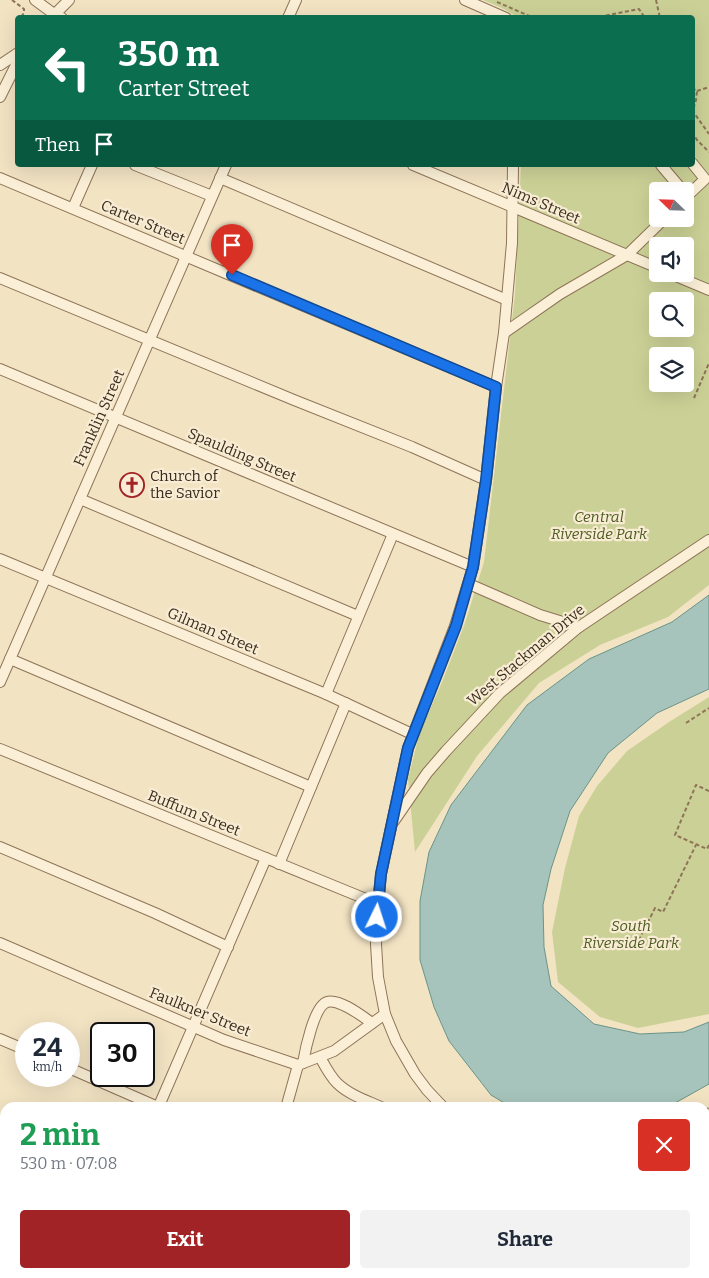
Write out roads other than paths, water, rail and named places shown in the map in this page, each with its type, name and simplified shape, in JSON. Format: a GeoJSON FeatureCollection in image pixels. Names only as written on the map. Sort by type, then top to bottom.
{"type":"FeatureCollection","features":[{"type":"Feature","properties":{"kind":"street"},"geometry":{"type":"LineString","coordinates":[[35,0],[54,15]]}},
{"type":"Feature","properties":{"kind":"street"},"geometry":{"type":"LineString","coordinates":[[56,15],[69,0]]}},
{"type":"Feature","properties":{"kind":"street"},"geometry":{"type":"LineString","coordinates":[[289,15],[296,0]]}},
{"type":"Feature","properties":{"kind":"street"},"geometry":{"type":"LineString","coordinates":[[465,0],[499,15]]}},
{"type":"Feature","properties":{"kind":"street"},"geometry":{"type":"LineString","coordinates":[[0,65],[15,55]]}},
{"type":"Feature","properties":{"kind":"street"},"geometry":{"type":"LineString","coordinates":[[0,97],[15,67]]}},
{"type":"Feature","properties":{"kind":"street"},"geometry":{"type":"LineString","coordinates":[[694,188],[705,179],[695,166]]}},
{"type":"Feature","properties":{"kind":"street"},"geometry":{"type":"LineString","coordinates":[[73,208],[91,167]]}},
{"type":"Feature","properties":{"kind":"street"},"geometry":{"type":"LineString","coordinates":[[140,167],[212,196]]}},
{"type":"Feature","properties":{"kind":"street","name":"Franklin Street"},"geometry":{"type":"LineString","coordinates":[[0,682],[225,167]]}},
{"type":"Feature","properties":{"kind":"street","name":"Nims Street"},"geometry":{"type":"LineString","coordinates":[[418,167],[649,264]]}},
{"type":"Feature","properties":{"kind":"street"},"geometry":{"type":"LineString","coordinates":[[435,1102],[415,1074],[396,1040],[385,1014],[378,976],[378,904],[381,874],[400,780],[412,734],[445,654],[473,567],[504,333],[512,243],[513,167]]}},
{"type":"Feature","properties":{"kind":"street"},"geometry":{"type":"LineString","coordinates":[[664,167],[675,182]]}},
{"type":"Feature","properties":{"kind":"street","name":"Carter Street"},"geometry":{"type":"LineString","coordinates":[[0,178],[496,387]]}},
{"type":"Feature","properties":{"kind":"street"},"geometry":{"type":"LineString","coordinates":[[220,178],[507,300]]}},
{"type":"Feature","properties":{"kind":"street"},"geometry":{"type":"LineString","coordinates":[[504,333],[560,294],[627,255],[655,228]]}},
{"type":"Feature","properties":{"kind":"street"},"geometry":{"type":"LineString","coordinates":[[0,278],[286,397],[412,447],[486,480]]}},
{"type":"Feature","properties":{"kind":"street"},"geometry":{"type":"LineString","coordinates":[[690,282],[709,290]]}},
{"type":"Feature","properties":{"kind":"street","name":"Spaulding Street"},"geometry":{"type":"LineString","coordinates":[[0,369],[115,419],[473,567]]}},
{"type":"Feature","properties":{"kind":"street"},"geometry":{"type":"LineString","coordinates":[[80,499],[358,616]]}},
{"type":"Feature","properties":{"kind":"street"},"geometry":{"type":"LineString","coordinates":[[326,694],[393,534]]}},
{"type":"Feature","properties":{"kind":"street","name":"West Stackman Drive"},"geometry":{"type":"LineString","coordinates":[[392,824],[428,773],[464,730],[500,693],[579,627],[709,540]]}},
{"type":"Feature","properties":{"kind":"street","name":"Gilman Street"},"geometry":{"type":"LineString","coordinates":[[0,559],[326,694],[412,734]]}},
{"type":"Feature","properties":{"kind":"street"},"geometry":{"type":"LineString","coordinates":[[469,584],[540,615],[579,627]]}},
{"type":"Feature","properties":{"kind":"street"},"geometry":{"type":"LineString","coordinates":[[10,659],[311,787]]}},
{"type":"Feature","properties":{"kind":"street"},"geometry":{"type":"LineString","coordinates":[[279,864],[346,703]]}},
{"type":"Feature","properties":{"kind":"street","name":"Buffum Street"},"geometry":{"type":"LineString","coordinates":[[0,749],[378,904]]}},
{"type":"Feature","properties":{"kind":"street"},"geometry":{"type":"LineString","coordinates":[[0,847],[228,947]]}},
{"type":"Feature","properties":{"kind":"street"},"geometry":{"type":"LineString","coordinates":[[160,1102],[266,858]]}},
{"type":"Feature","properties":{"kind":"street","name":"Faulkner Street"},"geometry":{"type":"LineString","coordinates":[[0,943],[224,1040],[301,1064]]}},
{"type":"Feature","properties":{"kind":"street"},"geometry":{"type":"LineString","coordinates":[[288,1102],[313,1022],[324,1003],[328,1001],[337,1002],[372,1023]]}},
{"type":"Feature","properties":{"kind":"street"},"geometry":{"type":"LineString","coordinates":[[301,1064],[334,1051],[385,1014]]}},
{"type":"Feature","properties":{"kind":"street"},"geometry":{"type":"LineString","coordinates":[[0,1039],[15,1045]]}},
{"type":"Feature","properties":{"kind":"street"},"geometry":{"type":"LineString","coordinates":[[320,1057],[338,1084],[370,1102]]}},
{"type":"Feature","properties":{"kind":"street"},"geometry":{"type":"LineString","coordinates":[[80,1073],[147,1102]]}},
{"type":"Feature","properties":{"kind":"water"},"geometry":{"type":"Polygon","coordinates":[[[709,595],[709,689],[657,713],[608,753],[570,811],[551,869],[543,905],[544,947],[551,986],[594,1024],[640,1034],[684,1032],[709,1022],[709,1084],[677,1102],[503,1102],[491,1095],[449,1041],[434,1007],[420,960],[420,901],[429,852],[451,805],[527,705],[589,659],[672,622],[709,595]]]}},
{"type":"Feature","properties":{"kind":"place","name":"Church of the Savior"},"geometry":{"type":"Point","coordinates":[132,485]}},
{"type":"Feature","properties":{"kind":"park label","name":"Central Riverside Park"},"geometry":{"type":"Point","coordinates":[599,526]}},
{"type":"Feature","properties":{"kind":"park label","name":"South Riverside Park"},"geometry":{"type":"Point","coordinates":[631,934]}}]}
